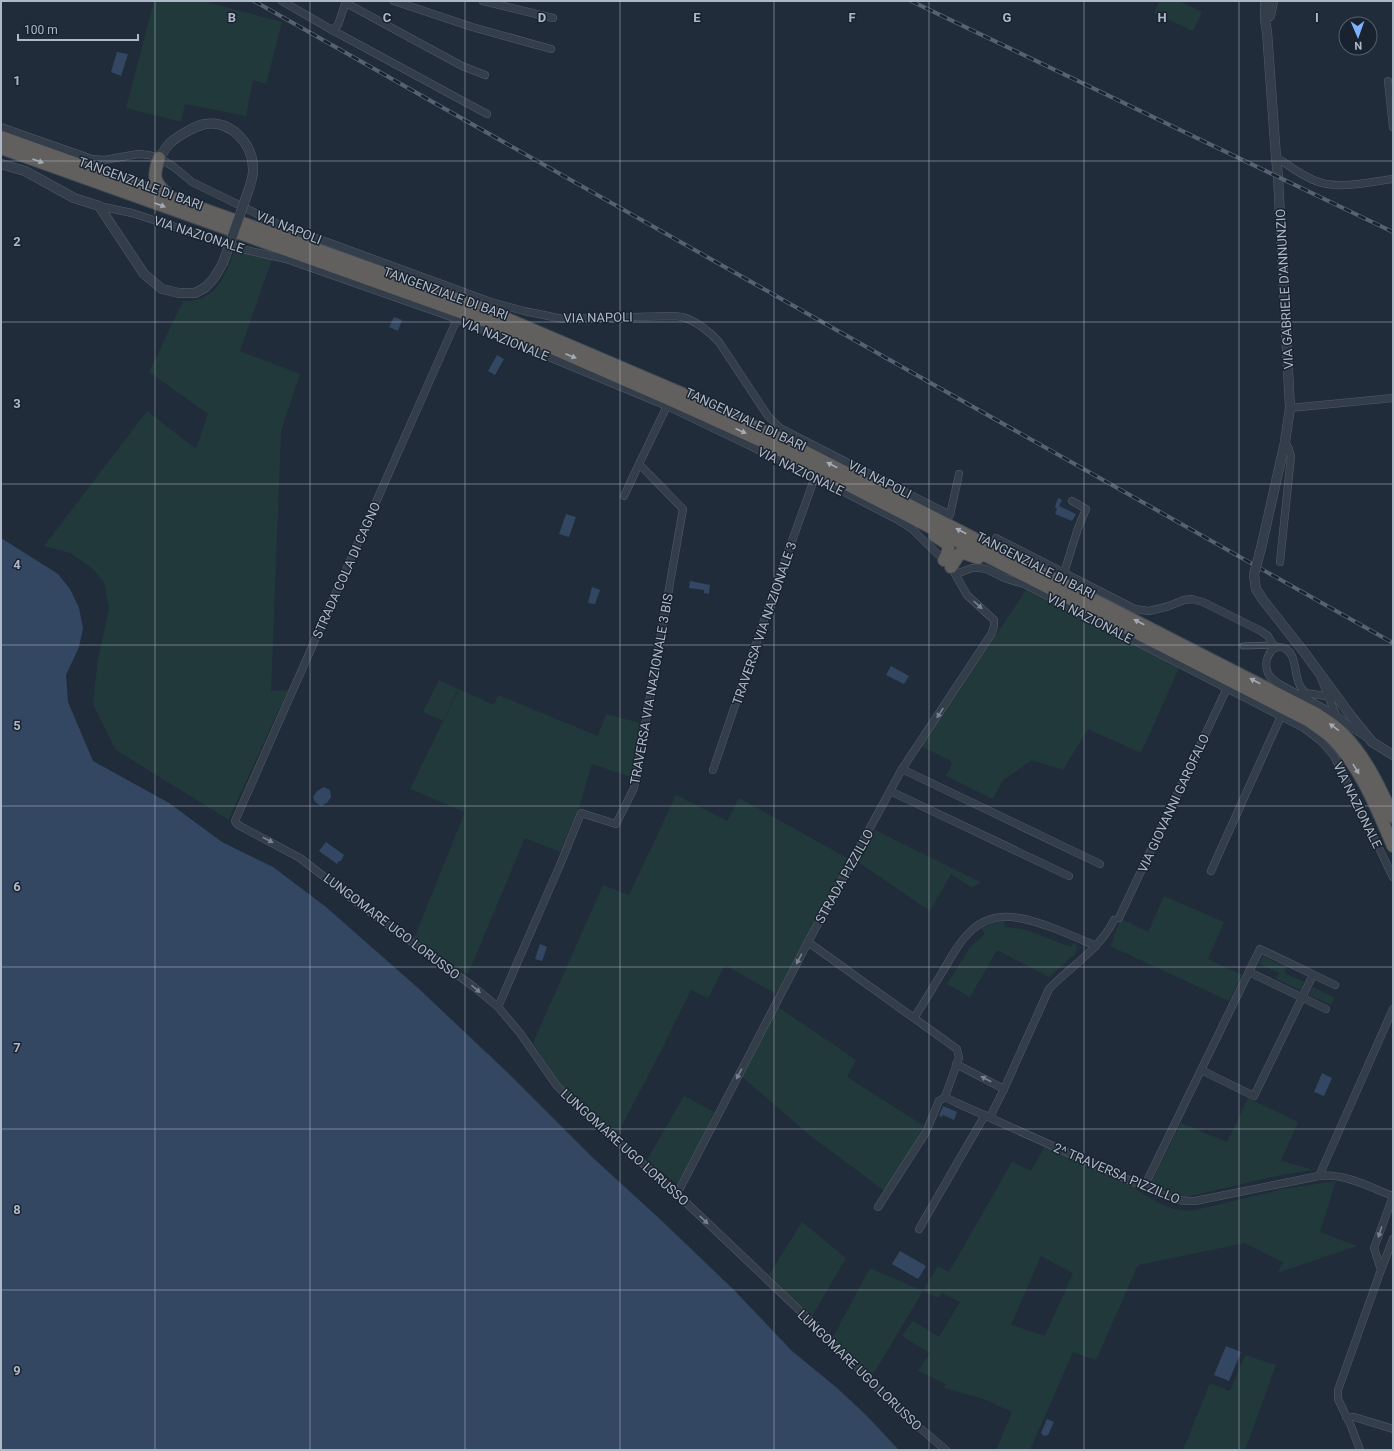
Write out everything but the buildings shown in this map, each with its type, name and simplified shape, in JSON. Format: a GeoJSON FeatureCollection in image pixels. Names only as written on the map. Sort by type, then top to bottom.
{"type":"FeatureCollection","features":[{"type":"Feature","properties":{"kind":"highway","name":"TANGENZIALE DI BARI"},"geometry":{"type":"LineString","coordinates":[[1,137],[168,195],[484,309],[710,406],[778,438],[1315,713],[1342,732],[1361,756],[1380,788],[1393,817]]}},
{"type":"Feature","properties":{"kind":"highway","name":"TANGENZIALE DI BARI"},"geometry":{"type":"LineString","coordinates":[[1,148],[483,320],[664,396],[766,443],[1309,721],[1333,739],[1351,762],[1370,793],[1393,846]]}},
{"type":"Feature","properties":{"kind":"highway"},"geometry":{"type":"LineString","coordinates":[[159,158],[155,171],[155,179],[159,186],[168,195]]}},
{"type":"Feature","properties":{"kind":"highway"},"geometry":{"type":"LineString","coordinates":[[127,181],[142,181],[155,171]]}},
{"type":"Feature","properties":{"kind":"highway"},"geometry":{"type":"LineString","coordinates":[[922,522],[931,534],[946,542],[949,551],[950,567]]}},
{"type":"Feature","properties":{"kind":"highway"},"geometry":{"type":"LineString","coordinates":[[950,567],[959,554],[964,553],[1004,571],[1032,579]]}},
{"type":"Feature","properties":{"kind":"street"},"geometry":{"type":"LineString","coordinates":[[282,1],[332,30],[487,114]]}},
{"type":"Feature","properties":{"kind":"street"},"geometry":{"type":"LineString","coordinates":[[394,1],[472,27],[551,49]]}},
{"type":"Feature","properties":{"kind":"street"},"geometry":{"type":"LineString","coordinates":[[483,1],[553,18]]}},
{"type":"Feature","properties":{"kind":"street"},"geometry":{"type":"LineString","coordinates":[[1265,1],[1265,20],[1267,32]]}},
{"type":"Feature","properties":{"kind":"street"},"geometry":{"type":"LineString","coordinates":[[1267,32],[1273,1]]}},
{"type":"Feature","properties":{"kind":"street"},"geometry":{"type":"LineString","coordinates":[[332,30],[338,25],[346,2],[462,66],[485,75]]}},
{"type":"Feature","properties":{"kind":"street","name":"VIA GABRIELE D'ANNUNZIO"},"geometry":{"type":"LineString","coordinates":[[1267,32],[1285,285],[1290,408],[1285,442],[1254,576],[1256,589],[1263,600],[1318,669]]}},
{"type":"Feature","properties":{"kind":"street"},"geometry":{"type":"LineString","coordinates":[[1388,81],[1393,127]]}},
{"type":"Feature","properties":{"kind":"street","name":"VIA NAZIONALE"},"geometry":{"type":"LineString","coordinates":[[99,206],[144,274],[162,289],[179,293],[195,293],[206,287],[223,263],[250,186],[253,172],[252,158],[238,133],[225,125],[205,124],[186,132],[170,144],[159,158]]}},
{"type":"Feature","properties":{"kind":"street","name":"VIA NAPOLI"},"geometry":{"type":"LineString","coordinates":[[1,127],[92,159],[104,160],[138,154],[159,158],[174,167],[192,182],[278,224],[491,302],[563,319],[681,316],[713,335],[720,342],[768,416],[780,428],[950,515],[959,474]]}},
{"type":"Feature","properties":{"kind":"street"},"geometry":{"type":"LineString","coordinates":[[1276,157],[1315,181],[1328,185],[1352,184],[1393,179]]}},
{"type":"Feature","properties":{"kind":"street","name":"VIA NAZIONALE"},"geometry":{"type":"LineString","coordinates":[[1,164],[24,171],[74,198],[99,206],[132,212],[246,250],[286,259],[457,320],[667,406],[815,477],[898,520],[912,529],[950,567],[986,569],[1004,578],[1024,584],[1304,728],[1321,741],[1334,756],[1393,877]]}},
{"type":"Feature","properties":{"kind":"street","name":"STRADA COLA DI CAGNO"},"geometry":{"type":"LineString","coordinates":[[235,821],[457,320]]}},
{"type":"Feature","properties":{"kind":"street"},"geometry":{"type":"LineString","coordinates":[[1290,408],[1393,398]]}},
{"type":"Feature","properties":{"kind":"street"},"geometry":{"type":"LineString","coordinates":[[624,496],[667,406]]}},
{"type":"Feature","properties":{"kind":"street"},"geometry":{"type":"LineString","coordinates":[[1280,562],[1291,456],[1285,442]]}},
{"type":"Feature","properties":{"kind":"street","name":"TRAVERSA VIA NAZIONALE 3 BIS"},"geometry":{"type":"LineString","coordinates":[[498,1007],[581,813],[616,824],[634,788],[683,509],[639,464]]}},
{"type":"Feature","properties":{"kind":"street","name":"TRAVERSA VIA NAZIONALE 3"},"geometry":{"type":"LineString","coordinates":[[713,770],[774,591],[815,477]]}},
{"type":"Feature","properties":{"kind":"street"},"geometry":{"type":"LineString","coordinates":[[1064,573],[1078,528],[1086,509],[1072,501]]}},
{"type":"Feature","properties":{"kind":"street"},"geometry":{"type":"LineString","coordinates":[[996,538],[1136,609],[1149,611],[1192,599],[1203,602],[1261,631],[1268,636],[1275,647]]}},
{"type":"Feature","properties":{"kind":"street","name":"STRADA PIZZILLO"},"geometry":{"type":"LineString","coordinates":[[677,1194],[808,942],[902,769],[992,633],[994,620],[967,595],[950,567]]}},
{"type":"Feature","properties":{"kind":"street"},"geometry":{"type":"LineString","coordinates":[[1243,646],[1275,647],[1286,649],[1290,653],[1301,690],[1306,693],[1339,698]]}},
{"type":"Feature","properties":{"kind":"street"},"geometry":{"type":"LineString","coordinates":[[1275,647],[1270,651],[1267,657],[1267,671],[1270,678],[1336,715],[1372,742],[1393,755]]}},
{"type":"Feature","properties":{"kind":"street"},"geometry":{"type":"LineString","coordinates":[[1318,669],[1322,684],[1336,715]]}},
{"type":"Feature","properties":{"kind":"street"},"geometry":{"type":"LineString","coordinates":[[1318,669],[1346,709],[1372,742]]}},
{"type":"Feature","properties":{"kind":"street"},"geometry":{"type":"LineString","coordinates":[[1315,694],[1322,684]]}},
{"type":"Feature","properties":{"kind":"street","name":"VIA GIOVANNI GAROFALO"},"geometry":{"type":"LineString","coordinates":[[1004,1089],[1049,989],[1096,946],[1116,919],[1227,688]]}},
{"type":"Feature","properties":{"kind":"street"},"geometry":{"type":"LineString","coordinates":[[1336,715],[1343,714],[1346,709]]}},
{"type":"Feature","properties":{"kind":"street"},"geometry":{"type":"LineString","coordinates":[[1211,871],[1281,716]]}},
{"type":"Feature","properties":{"kind":"street"},"geometry":{"type":"LineString","coordinates":[[902,769],[1100,864]]}},
{"type":"Feature","properties":{"kind":"street"},"geometry":{"type":"LineString","coordinates":[[890,791],[1069,876]]}},
{"type":"Feature","properties":{"kind":"street","name":"LUNGOMARE UGO LORUSSO"},"geometry":{"type":"LineString","coordinates":[[235,821],[238,825],[300,858],[363,907],[474,987],[498,1007],[520,1033],[557,1086],[573,1102],[677,1194],[815,1326],[900,1411],[946,1450]]}},
{"type":"Feature","properties":{"kind":"street"},"geometry":{"type":"LineString","coordinates":[[914,1018],[957,946],[972,929],[982,923],[1005,916],[1017,917],[1030,920],[1096,946]]}},
{"type":"Feature","properties":{"kind":"street"},"geometry":{"type":"LineString","coordinates":[[808,942],[957,1049],[958,1058],[945,1097],[939,1101],[926,1132],[878,1208]]}},
{"type":"Feature","properties":{"kind":"street"},"geometry":{"type":"LineString","coordinates":[[1144,1187],[1260,949],[1335,985]]}},
{"type":"Feature","properties":{"kind":"street"},"geometry":{"type":"LineString","coordinates":[[1249,972],[1326,1009]]}},
{"type":"Feature","properties":{"kind":"street"},"geometry":{"type":"LineString","coordinates":[[1201,1070],[1254,1096],[1313,975]]}},
{"type":"Feature","properties":{"kind":"street"},"geometry":{"type":"LineString","coordinates":[[1319,1176],[1393,1009]]}},
{"type":"Feature","properties":{"kind":"street"},"geometry":{"type":"LineString","coordinates":[[919,1229],[1004,1089],[956,1064]]}},
{"type":"Feature","properties":{"kind":"street","name":"2^ TRAVERSA PIZZILLO"},"geometry":{"type":"LineString","coordinates":[[945,1097],[1144,1187],[1182,1202],[1195,1201],[1330,1174],[1338,1175],[1393,1196]]}},
{"type":"Feature","properties":{"kind":"street"},"geometry":{"type":"LineString","coordinates":[[1381,1270],[1374,1248],[1393,1196]]}},
{"type":"Feature","properties":{"kind":"street"},"geometry":{"type":"LineString","coordinates":[[1360,1450],[1338,1399],[1338,1390],[1393,1240]]}},
{"type":"Feature","properties":{"kind":"street"},"geometry":{"type":"LineString","coordinates":[[1346,1417],[1354,1417],[1393,1430]]}},
{"type":"Feature","properties":{"kind":"green space"},"geometry":{"type":"Polygon","coordinates":[[[154,1],[203,1],[282,22],[266,84],[253,80],[246,116],[185,104],[181,122],[126,108],[154,1]]]}},
{"type":"Feature","properties":{"kind":"green space"},"geometry":{"type":"Polygon","coordinates":[[[1160,1],[1179,1],[1202,12],[1193,31],[1154,13],[1160,1]]]}},
{"type":"Feature","properties":{"kind":"green space"},"geometry":{"type":"Polygon","coordinates":[[[237,244],[273,256],[240,351],[300,374],[281,431],[271,691],[288,690],[229,820],[116,750],[93,704],[98,659],[109,608],[104,582],[92,568],[70,553],[44,546],[147,411],[196,449],[208,414],[149,372],[183,301],[196,300],[205,297],[212,292],[223,278],[237,244]]]}},
{"type":"Feature","properties":{"kind":"green space"},"geometry":{"type":"Polygon","coordinates":[[[1026,590],[1179,668],[1141,753],[1088,729],[1063,770],[1032,760],[1003,780],[993,799],[946,776],[953,762],[921,746],[1026,590]]]}},
{"type":"Feature","properties":{"kind":"green space"},"geometry":{"type":"Polygon","coordinates":[[[439,680],[458,689],[443,721],[423,712],[439,680]]]}},
{"type":"Feature","properties":{"kind":"green space"},"geometry":{"type":"Polygon","coordinates":[[[459,689],[494,705],[498,695],[598,736],[606,714],[640,723],[631,777],[592,764],[579,807],[560,852],[525,838],[468,974],[414,938],[465,812],[410,789],[459,689]]]}},
{"type":"Feature","properties":{"kind":"green space"},"geometry":{"type":"Polygon","coordinates":[[[676,795],[727,821],[739,798],[849,859],[776,994],[725,965],[708,998],[691,990],[617,1135],[568,1093],[533,1043],[603,885],[629,895],[676,795]]]}},
{"type":"Feature","properties":{"kind":"green space"},"geometry":{"type":"Polygon","coordinates":[[[875,830],[980,882],[979,884],[971,887],[951,874],[930,911],[858,862],[875,830]]]}},
{"type":"Feature","properties":{"kind":"green space"},"geometry":{"type":"Polygon","coordinates":[[[1164,896],[1224,922],[1208,959],[1242,975],[1229,1001],[1110,946],[1121,919],[1148,932],[1164,896]]]}},
{"type":"Feature","properties":{"kind":"green space"},"geometry":{"type":"Polygon","coordinates":[[[1004,921],[1005,927],[1024,929],[1071,947],[1074,942],[1077,948],[1076,952],[1049,977],[997,950],[970,997],[947,984],[971,946],[985,934],[981,928],[1004,921]]]}},
{"type":"Feature","properties":{"kind":"green space"},"geometry":{"type":"Polygon","coordinates":[[[1263,956],[1286,967],[1284,973],[1304,982],[1300,990],[1276,979],[1279,973],[1259,964],[1263,956]]]}},
{"type":"Feature","properties":{"kind":"green space"},"geometry":{"type":"Polygon","coordinates":[[[1313,987],[1335,998],[1331,1005],[1309,995],[1313,987]]]}},
{"type":"Feature","properties":{"kind":"green space"},"geometry":{"type":"Polygon","coordinates":[[[778,1007],[856,1060],[847,1077],[924,1126],[886,1192],[812,1137],[742,1077],[778,1007]]]}},
{"type":"Feature","properties":{"kind":"green space"},"geometry":{"type":"Polygon","coordinates":[[[684,1096],[714,1112],[696,1150],[677,1184],[647,1160],[684,1096]]]}},
{"type":"Feature","properties":{"kind":"green space"},"geometry":{"type":"Polygon","coordinates":[[[1248,1098],[1298,1122],[1281,1161],[1314,1170],[1281,1175],[1187,1197],[1177,1196],[1151,1183],[1181,1123],[1227,1142],[1248,1098]]]}},
{"type":"Feature","properties":{"kind":"green space"},"geometry":{"type":"Polygon","coordinates":[[[1045,1146],[1113,1176],[1156,1202],[1175,1209],[1195,1210],[1283,1189],[1336,1181],[1320,1232],[1357,1246],[1277,1273],[1283,1262],[1245,1243],[1138,1265],[1096,1360],[1073,1352],[1030,1450],[996,1450],[1012,1412],[984,1399],[944,1388],[946,1384],[918,1371],[930,1353],[902,1336],[913,1321],[939,1337],[960,1302],[942,1293],[939,1298],[923,1291],[938,1266],[949,1272],[1012,1162],[1031,1171],[1045,1146]],[[1041,1256],[1011,1325],[1045,1336],[1073,1273],[1041,1256]]]}},
{"type":"Feature","properties":{"kind":"green space"},"geometry":{"type":"Polygon","coordinates":[[[802,1222],[846,1258],[812,1316],[769,1275],[802,1222]]]}},
{"type":"Feature","properties":{"kind":"green space"},"geometry":{"type":"Polygon","coordinates":[[[870,1268],[923,1291],[872,1376],[833,1337],[870,1268]]]}},
{"type":"Feature","properties":{"kind":"green space"},"geometry":{"type":"Polygon","coordinates":[[[1245,1355],[1276,1365],[1245,1450],[1183,1450],[1210,1383],[1230,1391],[1245,1355]]]}},
{"type":"Feature","properties":{"kind":"water"},"geometry":{"type":"Polygon","coordinates":[[[117,52],[128,54],[121,76],[111,72],[117,52]]]}},
{"type":"Feature","properties":{"kind":"water"},"geometry":{"type":"Polygon","coordinates":[[[394,317],[402,320],[398,331],[389,327],[394,317]]]}},
{"type":"Feature","properties":{"kind":"water"},"geometry":{"type":"Polygon","coordinates":[[[497,355],[504,359],[495,375],[488,371],[497,355]]]}},
{"type":"Feature","properties":{"kind":"water"},"geometry":{"type":"Polygon","coordinates":[[[1058,498],[1062,500],[1059,506],[1076,514],[1072,521],[1055,514],[1057,509],[1055,507],[1058,498]]]}},
{"type":"Feature","properties":{"kind":"water"},"geometry":{"type":"Polygon","coordinates":[[[566,514],[576,517],[569,537],[559,534],[566,514]]]}},
{"type":"Feature","properties":{"kind":"water"},"geometry":{"type":"Polygon","coordinates":[[[1,538],[58,574],[70,589],[79,608],[83,628],[79,647],[66,675],[68,702],[93,761],[169,803],[222,842],[273,867],[326,907],[418,988],[507,1072],[591,1156],[734,1290],[792,1351],[837,1388],[865,1414],[899,1450],[1,1450],[1,538]]]}},
{"type":"Feature","properties":{"kind":"water"},"geometry":{"type":"Polygon","coordinates":[[[690,581],[710,585],[709,594],[704,593],[704,590],[689,588],[690,581]]]}},
{"type":"Feature","properties":{"kind":"water"},"geometry":{"type":"Polygon","coordinates":[[[592,587],[600,590],[595,604],[588,603],[592,587]]]}},
{"type":"Feature","properties":{"kind":"water"},"geometry":{"type":"Polygon","coordinates":[[[891,666],[909,676],[904,684],[886,675],[891,666]]]}},
{"type":"Feature","properties":{"kind":"water"},"geometry":{"type":"Polygon","coordinates":[[[324,787],[330,790],[331,797],[327,803],[321,806],[315,802],[313,797],[317,791],[324,787]]]}},
{"type":"Feature","properties":{"kind":"water"},"geometry":{"type":"Polygon","coordinates":[[[326,842],[344,855],[341,861],[337,864],[319,851],[326,842]]]}},
{"type":"Feature","properties":{"kind":"water"},"geometry":{"type":"Polygon","coordinates":[[[540,944],[547,947],[542,961],[535,959],[540,944]]]}},
{"type":"Feature","properties":{"kind":"water"},"geometry":{"type":"Polygon","coordinates":[[[1322,1073],[1332,1078],[1324,1096],[1314,1092],[1322,1073]]]}},
{"type":"Feature","properties":{"kind":"water"},"geometry":{"type":"Polygon","coordinates":[[[943,1106],[957,1112],[954,1120],[943,1115],[942,1117],[939,1116],[943,1106]]]}},
{"type":"Feature","properties":{"kind":"water"},"geometry":{"type":"Polygon","coordinates":[[[900,1251],[926,1266],[918,1279],[892,1264],[900,1251]]]}},
{"type":"Feature","properties":{"kind":"water"},"geometry":{"type":"Polygon","coordinates":[[[1226,1346],[1241,1352],[1229,1381],[1214,1375],[1226,1346]]]}},
{"type":"Feature","properties":{"kind":"water"},"geometry":{"type":"Polygon","coordinates":[[[1047,1419],[1054,1422],[1048,1435],[1044,1436],[1041,1433],[1047,1419]]]}},
{"type":"Feature","properties":{"kind":"railway"},"geometry":{"type":"LineString","coordinates":[[254,1],[1393,643]]}},
{"type":"Feature","properties":{"kind":"railway"},"geometry":{"type":"LineString","coordinates":[[911,1],[1393,232]]}}]}
